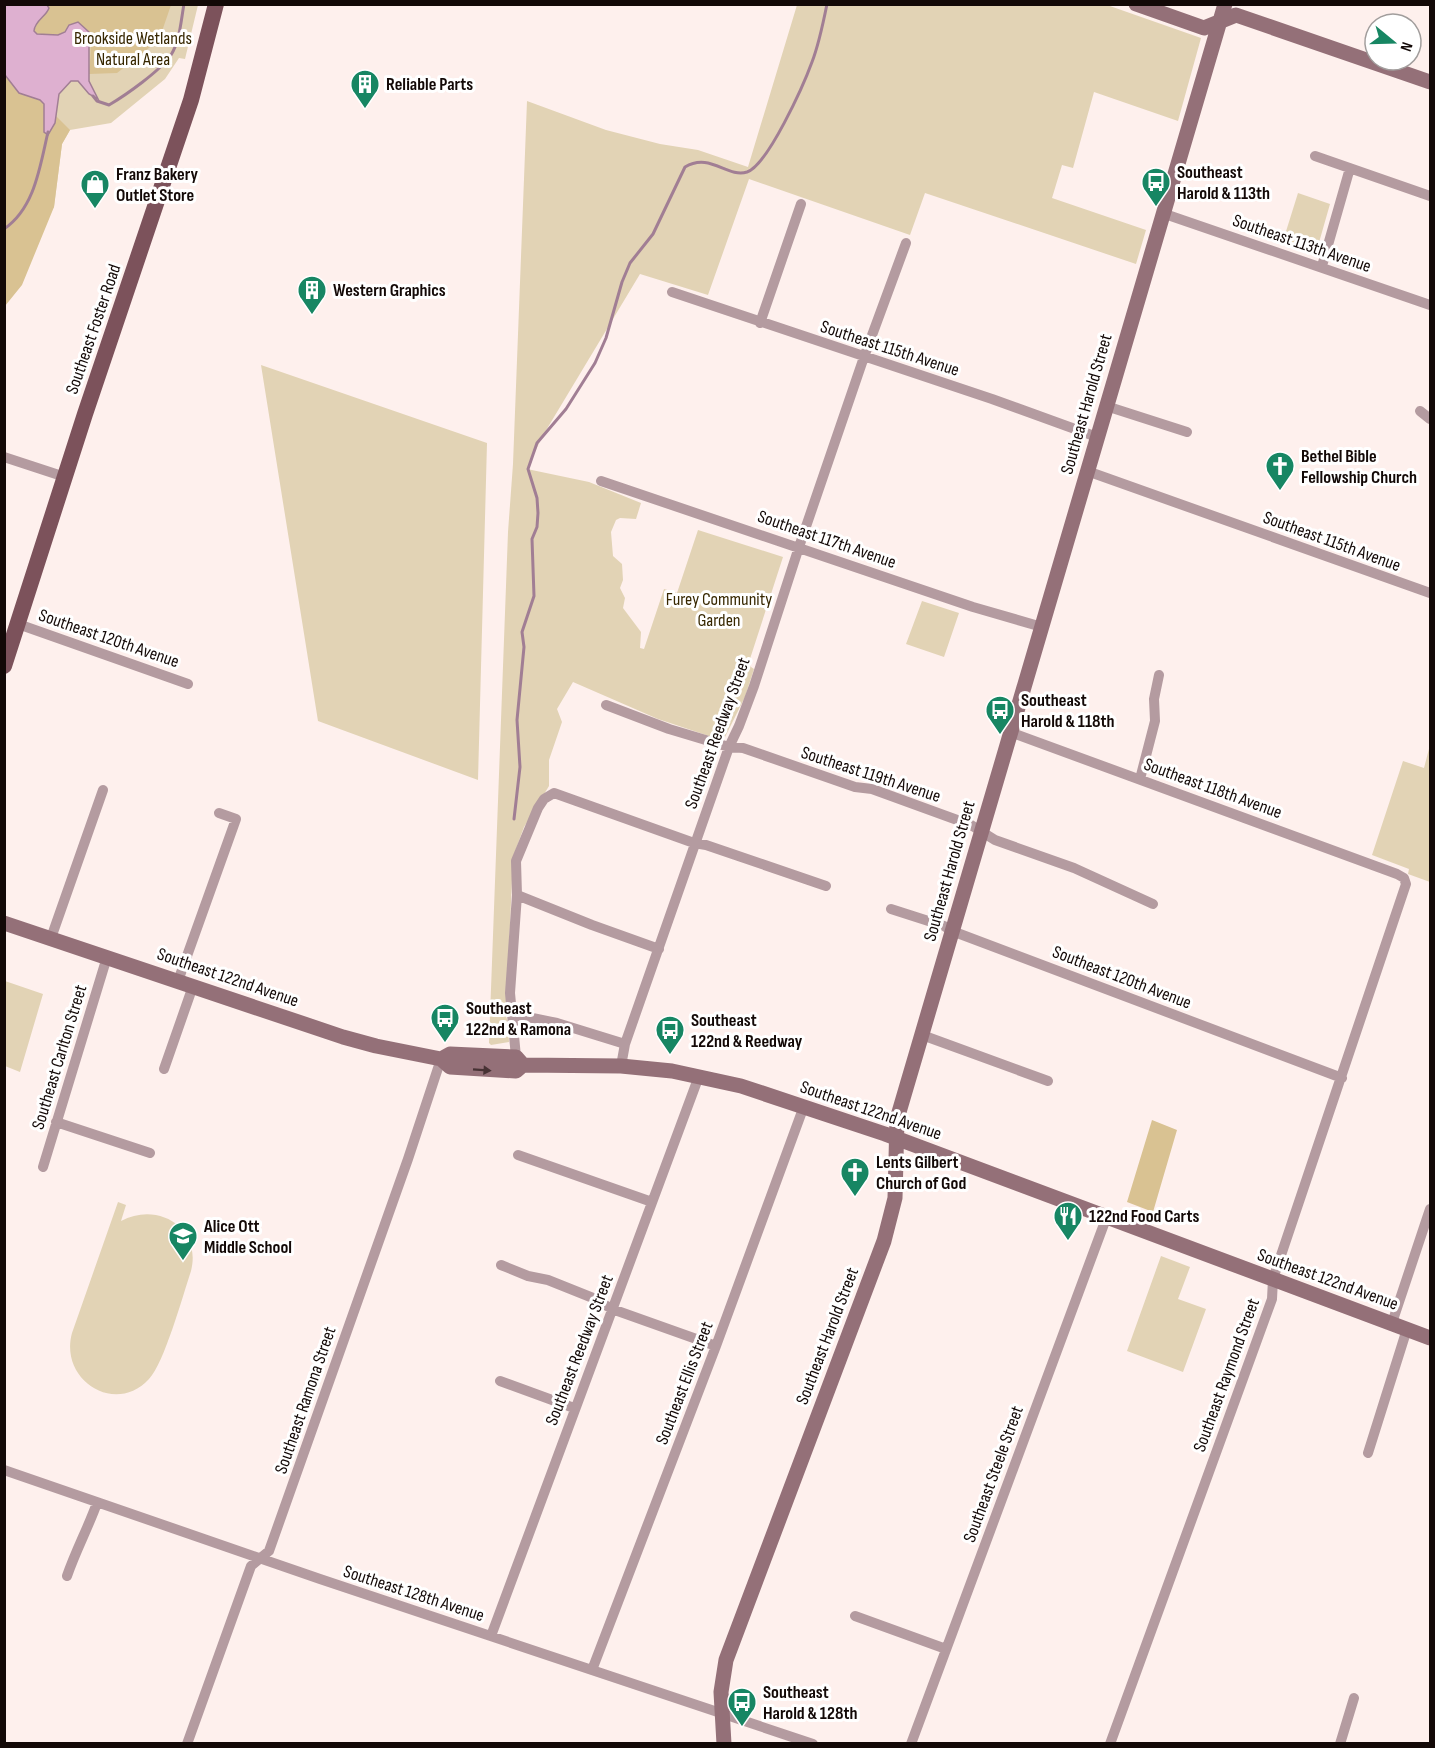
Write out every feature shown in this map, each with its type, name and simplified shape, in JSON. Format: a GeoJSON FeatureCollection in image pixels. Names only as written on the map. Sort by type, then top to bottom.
{"type":"FeatureCollection","features":[{"type":"Feature","properties":{"kind":"main road","name":"Southeast Foster Road"},"geometry":{"type":"LineString","coordinates":[[4,666],[188,109],[216,4]]}},
{"type":"Feature","properties":{"kind":"street"},"geometry":{"type":"LineString","coordinates":[[1136,4],[1204,28],[1236,15],[1431,82]]}},
{"type":"Feature","properties":{"kind":"street","name":"Southeast Harold Street"},"geometry":{"type":"LineString","coordinates":[[724,1743],[722,1678],[731,1645],[884,1241],[896,1190],[897,1119],[1225,4]]}},
{"type":"Feature","properties":{"kind":"street"},"geometry":{"type":"LineString","coordinates":[[1316,156],[1430,191]]}},
{"type":"Feature","properties":{"kind":"street"},"geometry":{"type":"LineString","coordinates":[[1322,266],[1350,168]]}},
{"type":"Feature","properties":{"kind":"street"},"geometry":{"type":"LineString","coordinates":[[760,322],[801,204]]}},
{"type":"Feature","properties":{"kind":"street","name":"Southeast 113th Avenue"},"geometry":{"type":"LineString","coordinates":[[1162,213],[1431,305]]}},
{"type":"Feature","properties":{"kind":"street","name":"Southeast Reedway Street"},"geometry":{"type":"LineString","coordinates":[[621,1066],[625,1044],[694,843],[754,686],[864,357],[906,243]]}},
{"type":"Feature","properties":{"kind":"street","name":"Southeast 115th Avenue"},"geometry":{"type":"LineString","coordinates":[[672,292],[992,399],[1097,437]]}},
{"type":"Feature","properties":{"kind":"street"},"geometry":{"type":"LineString","coordinates":[[1106,406],[1187,432]]}},
{"type":"Feature","properties":{"kind":"street"},"geometry":{"type":"LineString","coordinates":[[1420,411],[1431,419]]}},
{"type":"Feature","properties":{"kind":"street"},"geometry":{"type":"LineString","coordinates":[[4,457],[65,477]]}},
{"type":"Feature","properties":{"kind":"street","name":"Southeast 115th Avenue"},"geometry":{"type":"LineString","coordinates":[[1087,471],[1431,594]]}},
{"type":"Feature","properties":{"kind":"street","name":"Southeast 117th Avenue"},"geometry":{"type":"LineString","coordinates":[[602,481],[974,607],[1041,627]]}},
{"type":"Feature","properties":{"kind":"street","name":"Southeast 120th Avenue"},"geometry":{"type":"LineString","coordinates":[[18,624],[188,684]]}},
{"type":"Feature","properties":{"kind":"street"},"geometry":{"type":"LineString","coordinates":[[1140,778],[1155,721],[1154,699],[1159,675]]}},
{"type":"Feature","properties":{"kind":"street","name":"Southeast 119th Avenue"},"geometry":{"type":"LineString","coordinates":[[606,705],[669,729],[729,747],[743,748],[855,787],[872,789],[971,825],[995,840],[1074,868],[1153,904]]}},
{"type":"Feature","properties":{"kind":"street","name":"Southeast 118th Avenue"},"geometry":{"type":"LineString","coordinates":[[1010,732],[1140,778],[1404,878]]}},
{"type":"Feature","properties":{"kind":"street"},"geometry":{"type":"LineString","coordinates":[[51,938],[103,790]]}},
{"type":"Feature","properties":{"kind":"street"},"geometry":{"type":"LineString","coordinates":[[519,1061],[510,993],[517,895],[516,861],[538,808],[544,799],[554,793],[694,843],[706,845],[826,886]]}},
{"type":"Feature","properties":{"kind":"street"},"geometry":{"type":"LineString","coordinates":[[178,981],[236,819],[219,813]]}},
{"type":"Feature","properties":{"kind":"street","name":"Southeast Raymond Street"},"geometry":{"type":"LineString","coordinates":[[1110,1743],[1272,1299],[1273,1279],[1406,884],[1404,878]]}},
{"type":"Feature","properties":{"kind":"street"},"geometry":{"type":"LineString","coordinates":[[517,895],[659,949]]}},
{"type":"Feature","properties":{"kind":"street","name":"Southeast 120th Avenue"},"geometry":{"type":"LineString","coordinates":[[891,909],[944,926],[952,931],[1342,1078]]}},
{"type":"Feature","properties":{"kind":"street","name":"Southeast 122nd Avenue"},"geometry":{"type":"LineString","coordinates":[[4,923],[343,1037],[406,1053],[441,1059],[450,1067],[516,1071],[519,1061],[621,1066],[699,1076],[741,1086],[897,1138],[1431,1338]]}},
{"type":"Feature","properties":{"kind":"street","name":"Southeast Carlton Street"},"geometry":{"type":"LineString","coordinates":[[43,1167],[107,957]]}},
{"type":"Feature","properties":{"kind":"street"},"geometry":{"type":"LineString","coordinates":[[164,1069],[193,986]]}},
{"type":"Feature","properties":{"kind":"street"},"geometry":{"type":"LineString","coordinates":[[513,1014],[557,1023],[625,1044]]}},
{"type":"Feature","properties":{"kind":"street"},"geometry":{"type":"LineString","coordinates":[[922,1035],[1048,1081]]}},
{"type":"Feature","properties":{"kind":"street","name":"Southeast Ramona Street"},"geometry":{"type":"LineString","coordinates":[[188,1743],[251,1566],[269,1551],[400,1182],[441,1059]]}},
{"type":"Feature","properties":{"kind":"street","name":"Southeast Reedway Street"},"geometry":{"type":"LineString","coordinates":[[491,1636],[699,1076]]}},
{"type":"Feature","properties":{"kind":"street","name":"Southeast Ellis Street"},"geometry":{"type":"LineString","coordinates":[[592,1670],[716,1346],[804,1106]]}},
{"type":"Feature","properties":{"kind":"street"},"geometry":{"type":"LineString","coordinates":[[56,1122],[150,1153]]}},
{"type":"Feature","properties":{"kind":"street"},"geometry":{"type":"LineString","coordinates":[[518,1155],[652,1202]]}},
{"type":"Feature","properties":{"kind":"street"},"geometry":{"type":"LineString","coordinates":[[1368,1453],[1431,1209]]}},
{"type":"Feature","properties":{"kind":"street","name":"Southeast Steele Street"},"geometry":{"type":"LineString","coordinates":[[911,1743],[1107,1216]]}},
{"type":"Feature","properties":{"kind":"street"},"geometry":{"type":"LineString","coordinates":[[501,1265],[593,1298],[612,1310],[716,1346]]}},
{"type":"Feature","properties":{"kind":"street"},"geometry":{"type":"LineString","coordinates":[[500,1381],[574,1408]]}},
{"type":"Feature","properties":{"kind":"street","name":"Southeast 128th Avenue"},"geometry":{"type":"LineString","coordinates":[[4,1470],[261,1559],[813,1743]]}},
{"type":"Feature","properties":{"kind":"street"},"geometry":{"type":"LineString","coordinates":[[67,1576],[78,1544],[87,1530],[97,1503]]}},
{"type":"Feature","properties":{"kind":"street"},"geometry":{"type":"LineString","coordinates":[[855,1616],[946,1649]]}},
{"type":"Feature","properties":{"kind":"street"},"geometry":{"type":"LineString","coordinates":[[1340,1743],[1354,1698]]}},
{"type":"Feature","properties":{"kind":"green space","name":"Brookside Wetlands Natural Area"},"geometry":{"type":"Polygon","coordinates":[[[47,5],[198,5],[185,59],[179,58],[165,79],[111,123],[70,130],[62,144],[54,207],[4,278],[4,75],[54,118],[59,94],[71,81],[78,81],[89,94],[97,98],[89,81],[89,74],[47,5]]]}},
{"type":"Feature","properties":{"kind":"green space"},"geometry":{"type":"Polygon","coordinates":[[[47,5],[171,5],[159,40],[117,73],[89,74],[90,40],[85,28],[80,24],[58,35],[37,34],[34,31],[38,20],[49,8],[47,5]]]}},
{"type":"Feature","properties":{"kind":"green space","name":"Furey Community Garden"},"geometry":{"type":"Polygon","coordinates":[[[797,5],[1107,5],[1201,38],[1178,121],[1094,92],[1073,168],[1062,165],[1052,198],[1146,230],[1136,264],[925,193],[910,235],[749,179],[708,295],[640,274],[542,437],[527,469],[589,482],[641,503],[636,519],[616,520],[611,532],[613,556],[622,564],[623,580],[620,588],[625,598],[623,608],[641,632],[640,648],[644,649],[664,589],[677,593],[698,530],[783,557],[748,665],[754,669],[745,697],[725,737],[721,740],[658,719],[573,682],[557,709],[562,722],[549,760],[549,786],[524,827],[513,857],[506,1016],[509,1042],[491,1045],[489,1043],[508,532],[513,464],[527,101],[606,130],[660,144],[698,150],[748,167],[797,5]]]}},
{"type":"Feature","properties":{"kind":"green space"},"geometry":{"type":"Polygon","coordinates":[[[5,75],[19,93],[40,100],[70,130],[62,144],[54,207],[22,285],[5,306],[5,75]]]}},
{"type":"Feature","properties":{"kind":"green space"},"geometry":{"type":"Polygon","coordinates":[[[1298,193],[1330,204],[1316,253],[1283,241],[1298,193]]]}},
{"type":"Feature","properties":{"kind":"green space"},"geometry":{"type":"Polygon","coordinates":[[[261,365],[487,443],[478,780],[318,721],[261,365]]]}},
{"type":"Feature","properties":{"kind":"green space"},"geometry":{"type":"Polygon","coordinates":[[[922,601],[959,613],[944,657],[906,644],[922,601]]]}},
{"type":"Feature","properties":{"kind":"green space"},"geometry":{"type":"Polygon","coordinates":[[[1430,745],[1430,882],[1408,874],[1409,869],[1372,855],[1403,761],[1424,768],[1430,745]]]}},
{"type":"Feature","properties":{"kind":"green space"},"geometry":{"type":"Polygon","coordinates":[[[5,981],[43,994],[20,1072],[5,1066],[5,981]]]}},
{"type":"Feature","properties":{"kind":"green space"},"geometry":{"type":"Polygon","coordinates":[[[1152,1120],[1177,1130],[1153,1212],[1127,1202],[1152,1120]]]}},
{"type":"Feature","properties":{"kind":"green space"},"geometry":{"type":"Polygon","coordinates":[[[118,1202],[126,1205],[121,1221],[149,1214],[174,1222],[190,1242],[193,1256],[191,1271],[178,1312],[155,1371],[135,1390],[121,1394],[106,1393],[93,1388],[82,1378],[74,1365],[70,1350],[72,1333],[118,1202]]]}},
{"type":"Feature","properties":{"kind":"green space"},"geometry":{"type":"Polygon","coordinates":[[[1161,1256],[1190,1267],[1178,1299],[1206,1309],[1183,1372],[1127,1351],[1161,1256]]]}},
{"type":"Feature","properties":{"kind":"shaded area"},"geometry":{"type":"Polygon","coordinates":[[[5,4],[47,5],[48,11],[35,27],[34,31],[37,34],[58,35],[65,32],[69,25],[78,22],[89,32],[89,81],[98,99],[89,94],[78,81],[71,81],[59,94],[55,123],[48,135],[44,132],[44,104],[40,100],[19,93],[5,75],[5,4]]]}},
{"type":"Feature","properties":{"kind":"waterway"},"geometry":{"type":"LineString","coordinates":[[93,96],[97,101],[109,105],[142,82],[166,61],[176,43],[184,4]]}},
{"type":"Feature","properties":{"kind":"waterway"},"geometry":{"type":"LineString","coordinates":[[514,819],[520,767],[517,720],[524,647],[522,632],[534,596],[532,539],[537,527],[538,513],[537,498],[528,469],[537,443],[566,409],[595,363],[606,338],[622,282],[630,263],[653,234],[685,167],[702,162],[732,172],[747,172],[765,155],[775,140],[808,73],[819,41],[827,4]]}},
{"type":"Feature","properties":{"kind":"waterway"},"geometry":{"type":"LineString","coordinates":[[4,229],[23,210],[35,185],[48,132]]}},
{"type":"Feature","properties":{"kind":"place","name":"Reliable Parts"},"geometry":{"type":"Point","coordinates":[365,110]}},
{"type":"Feature","properties":{"kind":"place","name":"Southeast Harold & 113th"},"geometry":{"type":"Point","coordinates":[1156,208]}},
{"type":"Feature","properties":{"kind":"place","name":"Franz Bakery Outlet Store"},"geometry":{"type":"Point","coordinates":[95,210]}},
{"type":"Feature","properties":{"kind":"place","name":"Western Graphics"},"geometry":{"type":"Point","coordinates":[312,316]}},
{"type":"Feature","properties":{"kind":"place","name":"Bethel Bible Fellowship Church"},"geometry":{"type":"Point","coordinates":[1280,492]}},
{"type":"Feature","properties":{"kind":"place","name":"Southeast Harold & 118th"},"geometry":{"type":"Point","coordinates":[1000,736]}},
{"type":"Feature","properties":{"kind":"place","name":"Southeast 122nd & Ramona"},"geometry":{"type":"Point","coordinates":[445,1044]}},
{"type":"Feature","properties":{"kind":"place","name":"Southeast 122nd & Reedway"},"geometry":{"type":"Point","coordinates":[670,1056]}},
{"type":"Feature","properties":{"kind":"place","name":"Lents Gilbert Church of God"},"geometry":{"type":"Point","coordinates":[855,1198]}},
{"type":"Feature","properties":{"kind":"place","name":"122nd Food Carts"},"geometry":{"type":"Point","coordinates":[1068,1242]}},
{"type":"Feature","properties":{"kind":"place","name":"Alice Ott Middle School"},"geometry":{"type":"Point","coordinates":[183,1262]}},
{"type":"Feature","properties":{"kind":"place","name":"Southeast Harold & 128th"},"geometry":{"type":"Point","coordinates":[742,1728]}}]}
